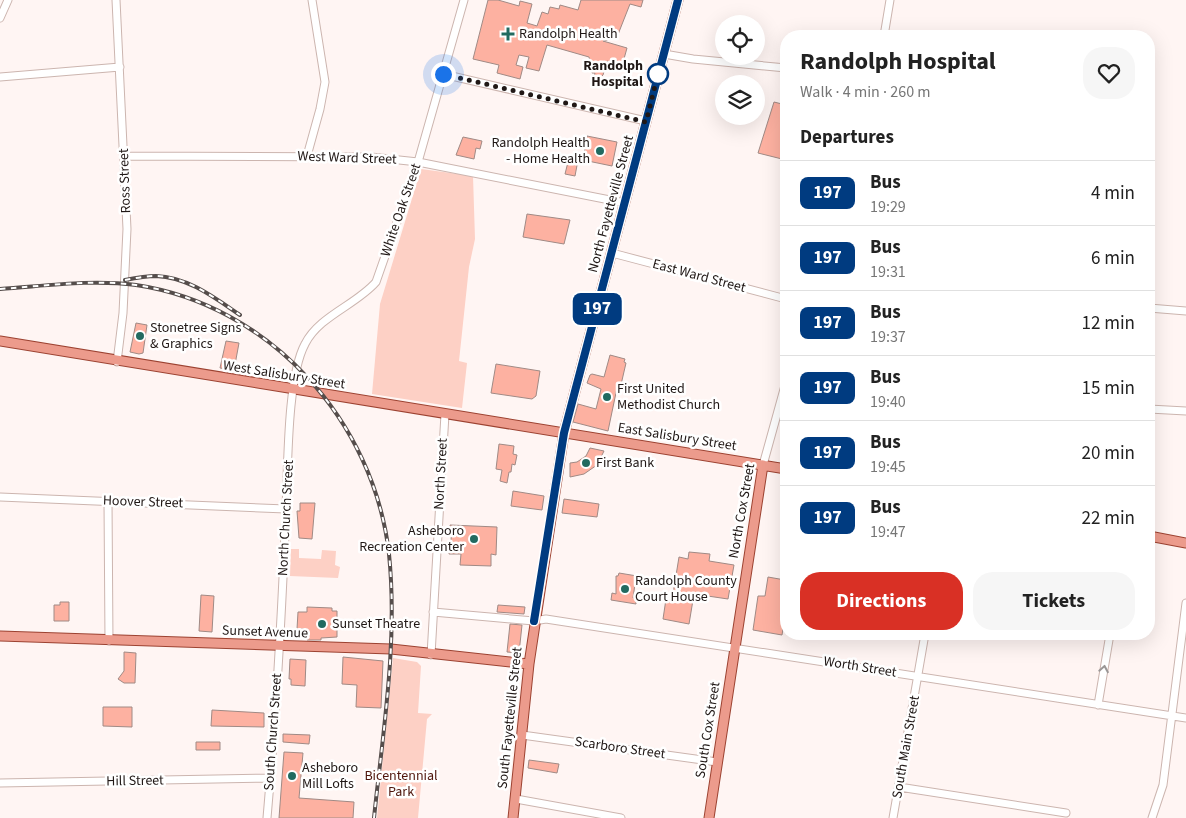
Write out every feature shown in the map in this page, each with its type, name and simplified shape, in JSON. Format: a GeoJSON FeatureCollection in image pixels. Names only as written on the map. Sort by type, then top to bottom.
{"type":"FeatureCollection","features":[{"type":"Feature","properties":{"kind":"main road","name":"North Fayetteville Street"},"geometry":{"type":"LineString","coordinates":[[534,621],[564,433],[678,0]]}},
{"type":"Feature","properties":{"kind":"main road","name":"West Salisbury Street"},"geometry":{"type":"LineString","coordinates":[[0,341],[117,362],[564,433]]}},
{"type":"Feature","properties":{"kind":"main road","name":"East Salisbury Street"},"geometry":{"type":"LineString","coordinates":[[564,433],[780,468]]}},
{"type":"Feature","properties":{"kind":"main road","name":"North Cox Street"},"geometry":{"type":"LineString","coordinates":[[735,647],[763,465]]}},
{"type":"Feature","properties":{"kind":"main road"},"geometry":{"type":"LineString","coordinates":[[1155,537],[1186,543]]}},
{"type":"Feature","properties":{"kind":"main road","name":"South Fayetteville Street"},"geometry":{"type":"LineString","coordinates":[[514,818],[534,621]]}},
{"type":"Feature","properties":{"kind":"main road","name":"Sunset Avenue"},"geometry":{"type":"LineString","coordinates":[[0,636],[391,649],[431,655],[529,664]]}},
{"type":"Feature","properties":{"kind":"main road","name":"South Cox Street"},"geometry":{"type":"LineString","coordinates":[[709,818],[735,647]]}},
{"type":"Feature","properties":{"kind":"street"},"geometry":{"type":"LineString","coordinates":[[0,18],[8,0]]}},
{"type":"Feature","properties":{"kind":"street","name":"Ross Street"},"geometry":{"type":"LineString","coordinates":[[116,0],[127,229],[123,313],[117,362]]}},
{"type":"Feature","properties":{"kind":"street"},"geometry":{"type":"LineString","coordinates":[[306,156],[320,109],[325,82],[312,0]]}},
{"type":"Feature","properties":{"kind":"street","name":"White Oak Street"},"geometry":{"type":"LineString","coordinates":[[293,390],[297,365],[305,344],[313,332],[365,295],[376,282],[418,162],[464,0]]}},
{"type":"Feature","properties":{"kind":"street"},"geometry":{"type":"LineString","coordinates":[[885,30],[890,0]]}},
{"type":"Feature","properties":{"kind":"street"},"geometry":{"type":"LineString","coordinates":[[664,54],[693,59],[780,67]]}},
{"type":"Feature","properties":{"kind":"street"},"geometry":{"type":"LineString","coordinates":[[0,78],[120,67]]}},
{"type":"Feature","properties":{"kind":"street"},"geometry":{"type":"LineString","coordinates":[[443,74],[646,122]]}},
{"type":"Feature","properties":{"kind":"street","name":"West Ward Street"},"geometry":{"type":"LineString","coordinates":[[124,156],[371,157],[418,162],[625,203]]}},
{"type":"Feature","properties":{"kind":"street","name":"East Ward Street"},"geometry":{"type":"LineString","coordinates":[[612,253],[780,296]]}},
{"type":"Feature","properties":{"kind":"street"},"geometry":{"type":"LineString","coordinates":[[1155,308],[1186,311]]}},
{"type":"Feature","properties":{"kind":"street","name":"North Church Street"},"geometry":{"type":"LineString","coordinates":[[279,646],[293,390]]}},
{"type":"Feature","properties":{"kind":"street","name":"North Cox Street"},"geometry":{"type":"LineString","coordinates":[[763,465],[780,404]]}},
{"type":"Feature","properties":{"kind":"street"},"geometry":{"type":"LineString","coordinates":[[1155,409],[1186,411]]}},
{"type":"Feature","properties":{"kind":"street","name":"North Street"},"geometry":{"type":"LineString","coordinates":[[431,655],[445,414]]}},
{"type":"Feature","properties":{"kind":"street","name":"Hoover Street"},"geometry":{"type":"LineString","coordinates":[[0,497],[286,509]]}},
{"type":"Feature","properties":{"kind":"street"},"geometry":{"type":"LineString","coordinates":[[108,501],[109,641]]}},
{"type":"Feature","properties":{"kind":"street"},"geometry":{"type":"LineString","coordinates":[[1152,818],[1163,784],[1186,603]]}},
{"type":"Feature","properties":{"kind":"street","name":"Worth Street"},"geometry":{"type":"LineString","coordinates":[[433,612],[534,621],[546,619],[1186,718]]}},
{"type":"Feature","properties":{"kind":"street","name":"South Main Street"},"geometry":{"type":"LineString","coordinates":[[893,818],[924,640]]}},
{"type":"Feature","properties":{"kind":"street"},"geometry":{"type":"LineString","coordinates":[[1098,705],[1109,640]]}},
{"type":"Feature","properties":{"kind":"street","name":"South Church Street"},"geometry":{"type":"LineString","coordinates":[[267,818],[279,646]]}},
{"type":"Feature","properties":{"kind":"street","name":"Scarboro Street"},"geometry":{"type":"LineString","coordinates":[[522,734],[717,762]]}},
{"type":"Feature","properties":{"kind":"street","name":"Hill Street"},"geometry":{"type":"LineString","coordinates":[[0,783],[270,778]]}},
{"type":"Feature","properties":{"kind":"street"},"geometry":{"type":"LineString","coordinates":[[899,787],[1066,813]]}},
{"type":"Feature","properties":{"kind":"street"},"geometry":{"type":"LineString","coordinates":[[516,798],[621,818]]}},
{"type":"Feature","properties":{"kind":"green space"},"geometry":{"type":"Polygon","coordinates":[[[421,169],[473,176],[475,239],[469,267],[459,361],[467,363],[462,408],[372,394],[380,304],[421,169]]]}},
{"type":"Feature","properties":{"kind":"green space"},"geometry":{"type":"Polygon","coordinates":[[[291,549],[299,549],[299,558],[321,559],[322,550],[336,551],[335,565],[340,567],[338,578],[290,576],[291,549]]]}},
{"type":"Feature","properties":{"kind":"green space","name":"Bicentennial Park"},"geometry":{"type":"Polygon","coordinates":[[[393,658],[417,662],[421,666],[418,713],[432,714],[427,719],[418,818],[377,818],[393,658]]]}},
{"type":"Feature","properties":{"kind":"building","name":"Randolph Health"},"geometry":{"type":"Polygon","coordinates":[[[488,0],[498,0],[519,6],[520,1],[532,4],[527,23],[537,26],[542,12],[548,14],[550,7],[559,9],[560,5],[578,10],[581,0],[643,0],[641,7],[630,4],[617,37],[603,41],[627,48],[622,66],[607,61],[603,75],[600,78],[594,76],[595,73],[592,73],[594,62],[590,61],[589,57],[547,45],[539,71],[526,68],[529,57],[519,55],[516,65],[523,67],[520,79],[497,73],[499,65],[473,59],[488,0]]]}},
{"type":"Feature","properties":{"kind":"building"},"geometry":{"type":"Polygon","coordinates":[[[774,102],[780,104],[780,158],[758,153],[774,102]]]}},
{"type":"Feature","properties":{"kind":"building","name":"Randolph Health - Home Health"},"geometry":{"type":"Polygon","coordinates":[[[587,136],[617,142],[612,166],[583,160],[587,136]]]}},
{"type":"Feature","properties":{"kind":"building"},"geometry":{"type":"Polygon","coordinates":[[[463,137],[482,141],[480,149],[476,148],[474,159],[456,155],[463,137]]]}},
{"type":"Feature","properties":{"kind":"building"},"geometry":{"type":"Polygon","coordinates":[[[569,158],[578,160],[575,176],[565,174],[569,158]]]}},
{"type":"Feature","properties":{"kind":"building"},"geometry":{"type":"Polygon","coordinates":[[[527,214],[570,220],[564,244],[523,237],[527,214]]]}},
{"type":"Feature","properties":{"kind":"building","name":"Stonetree Signs & Graphics"},"geometry":{"type":"Polygon","coordinates":[[[136,323],[147,325],[143,353],[139,354],[130,352],[136,323]]]}},
{"type":"Feature","properties":{"kind":"building"},"geometry":{"type":"Polygon","coordinates":[[[226,341],[239,343],[234,370],[220,368],[226,341]]]}},
{"type":"Feature","properties":{"kind":"building","name":"First United Methodist Church"},"geometry":{"type":"Polygon","coordinates":[[[610,355],[625,359],[624,362],[626,363],[620,389],[617,388],[608,431],[573,422],[578,404],[596,409],[601,389],[587,383],[592,374],[604,377],[610,355]]]}},
{"type":"Feature","properties":{"kind":"building"},"geometry":{"type":"Polygon","coordinates":[[[496,364],[540,371],[536,396],[532,399],[491,393],[496,364]]]}},
{"type":"Feature","properties":{"kind":"building"},"geometry":{"type":"Polygon","coordinates":[[[499,444],[514,446],[513,454],[517,455],[515,465],[512,464],[511,472],[509,472],[507,483],[500,481],[502,470],[496,469],[499,444]]]}},
{"type":"Feature","properties":{"kind":"building","name":"First Bank"},"geometry":{"type":"Polygon","coordinates":[[[590,448],[604,451],[597,465],[584,474],[570,477],[570,463],[577,462],[586,456],[590,448]]]}},
{"type":"Feature","properties":{"kind":"building"},"geometry":{"type":"Polygon","coordinates":[[[513,491],[544,496],[542,510],[511,506],[513,491]]]}},
{"type":"Feature","properties":{"kind":"building"},"geometry":{"type":"Polygon","coordinates":[[[564,499],[599,504],[597,517],[562,513],[564,499]]]}},
{"type":"Feature","properties":{"kind":"building"},"geometry":{"type":"Polygon","coordinates":[[[300,503],[315,503],[312,539],[299,538],[297,511],[300,511],[300,503]]]}},
{"type":"Feature","properties":{"kind":"building","name":"Asheboro Recreation Center"},"geometry":{"type":"Polygon","coordinates":[[[450,525],[497,527],[496,555],[491,554],[491,566],[460,565],[461,554],[449,554],[452,532],[450,531],[450,525]]]}},
{"type":"Feature","properties":{"kind":"building"},"geometry":{"type":"Polygon","coordinates":[[[689,552],[710,554],[709,561],[734,565],[728,599],[694,594],[689,624],[663,619],[666,599],[672,600],[679,557],[688,559],[689,552]]]}},
{"type":"Feature","properties":{"kind":"building","name":"Randolph County Court House"},"geometry":{"type":"Polygon","coordinates":[[[619,573],[637,576],[638,585],[635,584],[633,598],[636,598],[636,604],[611,600],[612,593],[616,594],[616,576],[619,573]]]}},
{"type":"Feature","properties":{"kind":"building"},"geometry":{"type":"Polygon","coordinates":[[[768,577],[780,579],[780,635],[753,630],[758,596],[765,596],[768,577]]]}},
{"type":"Feature","properties":{"kind":"building"},"geometry":{"type":"Polygon","coordinates":[[[201,595],[214,596],[212,632],[199,631],[201,595]]]}},
{"type":"Feature","properties":{"kind":"building"},"geometry":{"type":"Polygon","coordinates":[[[60,602],[69,602],[69,621],[54,621],[54,605],[60,605],[60,602]]]}},
{"type":"Feature","properties":{"kind":"building"},"geometry":{"type":"Polygon","coordinates":[[[498,605],[525,607],[524,614],[497,612],[498,605]]]}},
{"type":"Feature","properties":{"kind":"building","name":"Sunset Theatre"},"geometry":{"type":"Polygon","coordinates":[[[307,607],[332,608],[332,611],[337,611],[337,637],[307,640],[307,629],[297,629],[298,612],[307,612],[307,607]]]}},
{"type":"Feature","properties":{"kind":"building"},"geometry":{"type":"Polygon","coordinates":[[[510,624],[522,625],[519,653],[507,652],[510,624]]]}},
{"type":"Feature","properties":{"kind":"building"},"geometry":{"type":"Polygon","coordinates":[[[124,652],[136,653],[135,683],[124,683],[118,679],[124,671],[124,652]]]}},
{"type":"Feature","properties":{"kind":"building"},"geometry":{"type":"Polygon","coordinates":[[[343,657],[383,661],[381,708],[356,707],[357,685],[342,684],[343,657]]]}},
{"type":"Feature","properties":{"kind":"building"},"geometry":{"type":"Polygon","coordinates":[[[290,659],[306,660],[305,686],[291,685],[291,679],[289,679],[290,659]]]}},
{"type":"Feature","properties":{"kind":"building"},"geometry":{"type":"Polygon","coordinates":[[[103,707],[132,707],[132,727],[103,726],[103,707]]]}},
{"type":"Feature","properties":{"kind":"building"},"geometry":{"type":"Polygon","coordinates":[[[212,710],[264,713],[264,727],[211,726],[212,710]]]}},
{"type":"Feature","properties":{"kind":"building"},"geometry":{"type":"Polygon","coordinates":[[[283,734],[310,735],[309,744],[283,742],[283,734]]]}},
{"type":"Feature","properties":{"kind":"building"},"geometry":{"type":"Polygon","coordinates":[[[196,742],[220,742],[220,750],[196,750],[196,742]]]}},
{"type":"Feature","properties":{"kind":"building","name":"Asheboro Mill Lofts"},"geometry":{"type":"Polygon","coordinates":[[[284,752],[303,753],[299,798],[354,802],[353,818],[279,818],[284,752]]]}},
{"type":"Feature","properties":{"kind":"building"},"geometry":{"type":"Polygon","coordinates":[[[529,760],[559,764],[557,773],[528,768],[529,760]]]}},
{"type":"Feature","properties":{"kind":"railway"},"geometry":{"type":"LineString","coordinates":[[125,280],[156,276],[179,280],[201,290],[240,315]]}},
{"type":"Feature","properties":{"kind":"railway"},"geometry":{"type":"LineString","coordinates":[[0,289],[68,284],[119,283],[136,285],[185,297],[230,317],[271,344],[307,377],[338,416],[362,459],[379,505],[389,554],[392,620],[391,653],[374,818]]}},
{"type":"Feature","properties":{"kind":"bus line","name":"197"},"geometry":{"type":"LineString","coordinates":[[534,621],[564,433],[678,0]]}},
{"type":"Feature","properties":{"kind":"place","name":"Randolph Health"},"geometry":{"type":"Point","coordinates":[508,34]}},
{"type":"Feature","properties":{"kind":"place","name":"Randolph Hospital"},"geometry":{"type":"Point","coordinates":[658,74]}},
{"type":"Feature","properties":{"kind":"place","name":"Randolph Health - Home Health"},"geometry":{"type":"Point","coordinates":[600,151]}},
{"type":"Feature","properties":{"kind":"place","name":"Stonetree Signs & Graphics"},"geometry":{"type":"Point","coordinates":[140,336]}},
{"type":"Feature","properties":{"kind":"place","name":"First United Methodist Church"},"geometry":{"type":"Point","coordinates":[607,397]}},
{"type":"Feature","properties":{"kind":"place","name":"First Bank"},"geometry":{"type":"Point","coordinates":[586,463]}},
{"type":"Feature","properties":{"kind":"place","name":"Asheboro Recreation Center"},"geometry":{"type":"Point","coordinates":[474,539]}},
{"type":"Feature","properties":{"kind":"place","name":"Randolph County Court House"},"geometry":{"type":"Point","coordinates":[625,589]}},
{"type":"Feature","properties":{"kind":"place","name":"Sunset Theatre"},"geometry":{"type":"Point","coordinates":[322,624]}},
{"type":"Feature","properties":{"kind":"place","name":"Asheboro Mill Lofts"},"geometry":{"type":"Point","coordinates":[292,776]}},
{"type":"Feature","properties":{"kind":"route"},"geometry":{"type":"LineString","coordinates":[[443,74],[646,122],[659,72],[658,74]]}}]}
